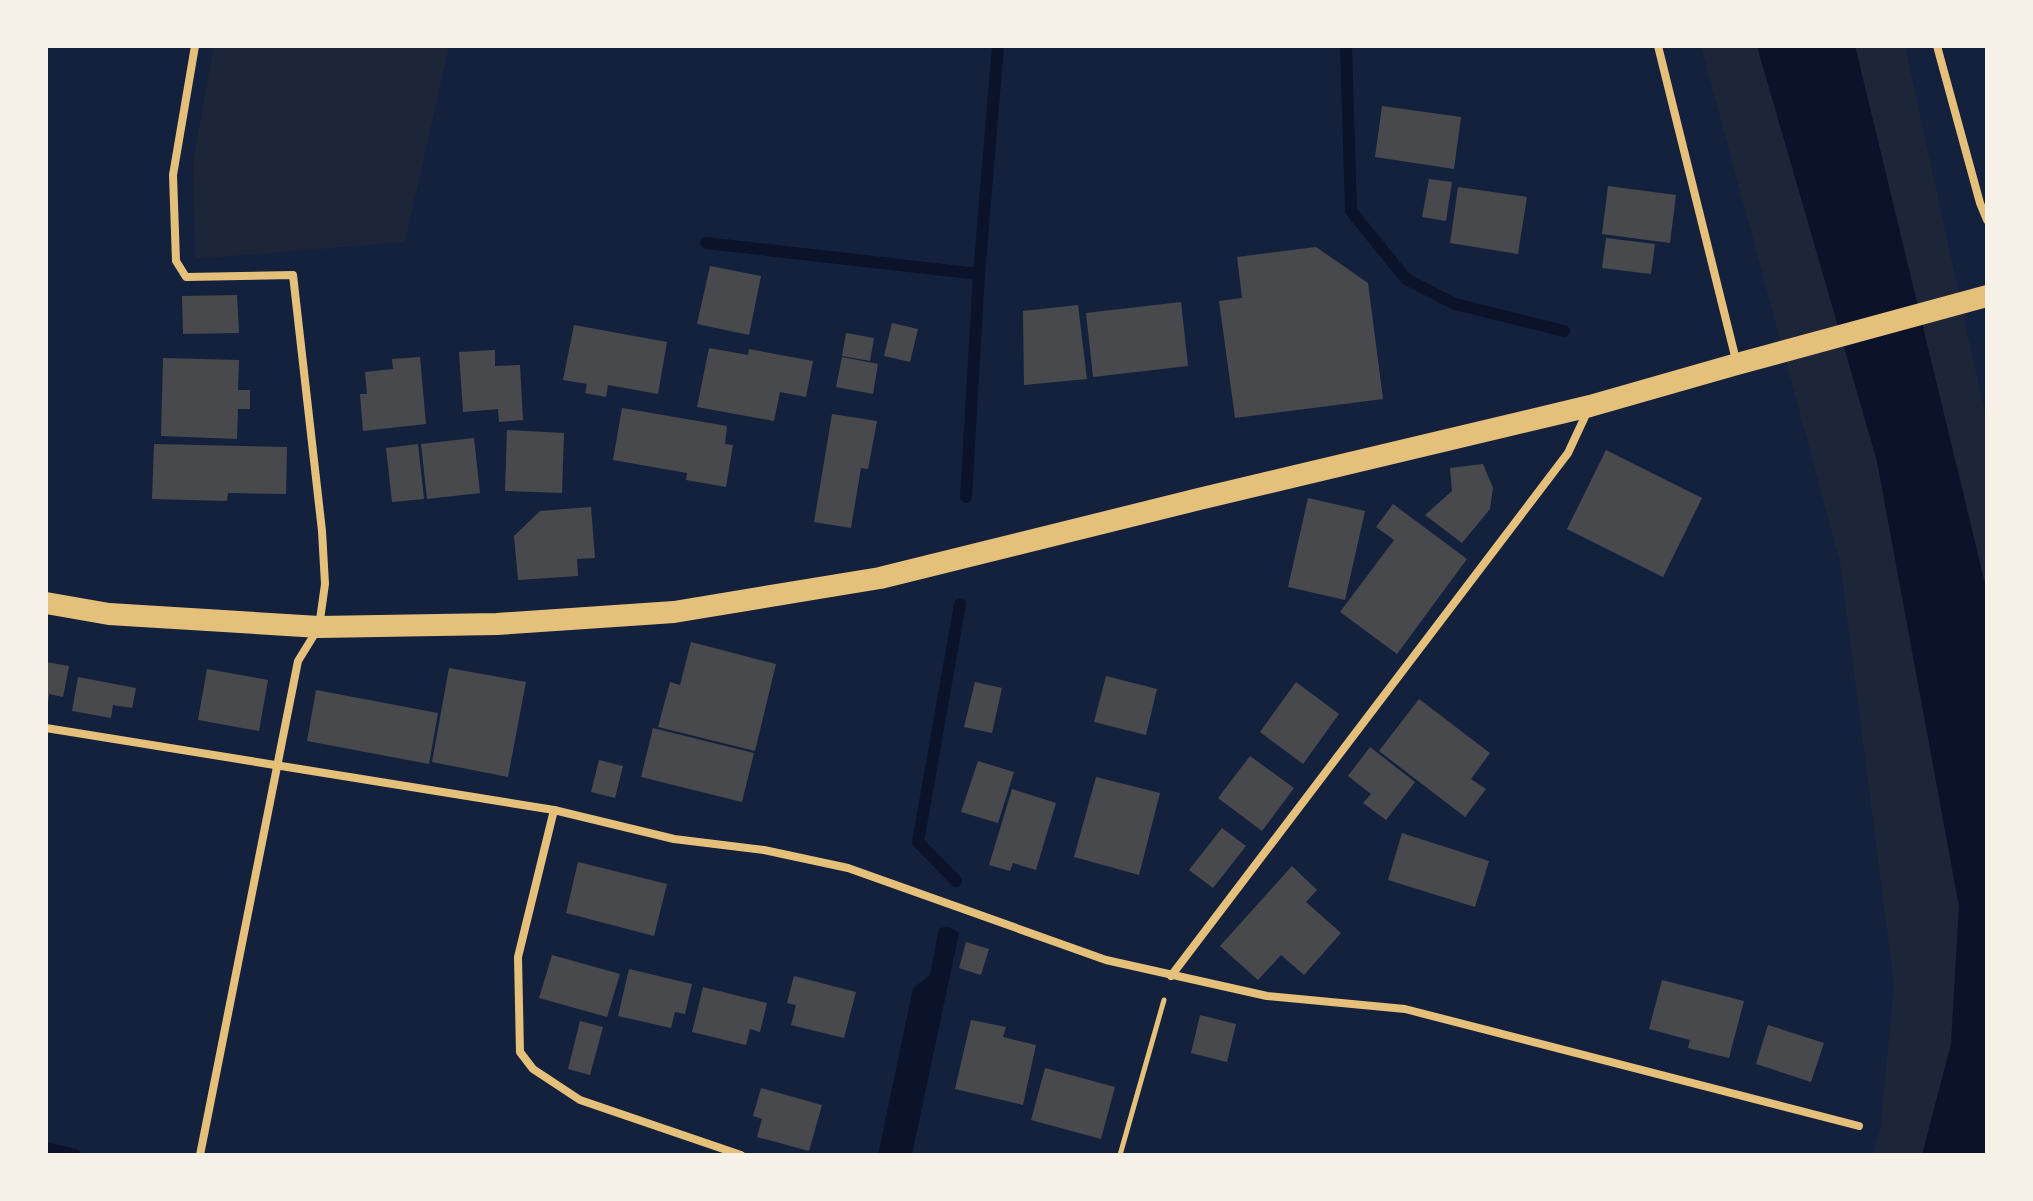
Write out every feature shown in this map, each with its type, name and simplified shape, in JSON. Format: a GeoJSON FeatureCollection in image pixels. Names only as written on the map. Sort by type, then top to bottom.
{"type":"FeatureCollection","features":[{"type":"Feature","properties":{"kind":"highway"},"geometry":{"type":"LineString","coordinates":[[46,603],[109,614],[319,627],[497,624],[674,612],[880,578],[1590,406],[1987,296]]}},
{"type":"Feature","properties":{"kind":"street"},"geometry":{"type":"LineString","coordinates":[[195,46],[173,175],[176,261],[186,277],[293,275],[322,531],[325,584],[319,627],[298,661],[200,1155]]}},
{"type":"Feature","properties":{"kind":"street"},"geometry":{"type":"LineString","coordinates":[[1658,46],[1737,364]]}},
{"type":"Feature","properties":{"kind":"street"},"geometry":{"type":"LineString","coordinates":[[1937,46],[1987,220]]}},
{"type":"Feature","properties":{"kind":"street"},"geometry":{"type":"LineString","coordinates":[[1171,976],[1568,453],[1590,406]]}},
{"type":"Feature","properties":{"kind":"street"},"geometry":{"type":"LineString","coordinates":[[46,728],[554,810],[674,839],[764,850],[848,868],[1106,960],[1267,996],[1405,1009],[1859,1126]]}},
{"type":"Feature","properties":{"kind":"street"},"geometry":{"type":"LineString","coordinates":[[554,810],[518,957],[520,1052],[533,1069],[580,1100],[741,1155]]}},
{"type":"Feature","properties":{"kind":"path"},"geometry":{"type":"LineString","coordinates":[[1120,1155],[1171,976]]}},
{"type":"Feature","properties":{"kind":"shaded area"},"geometry":{"type":"Polygon","coordinates":[[[214,46],[449,46],[405,242],[195,259],[193,161],[214,46]]]}},
{"type":"Feature","properties":{"kind":"shaded area"},"geometry":{"type":"Polygon","coordinates":[[[1701,46],[1757,46],[1877,461],[1959,906],[1951,1044],[1922,1155],[1872,1155],[1880,1131],[1894,985],[1840,562],[1701,46]]]}},
{"type":"Feature","properties":{"kind":"shaded area"},"geometry":{"type":"Polygon","coordinates":[[[1757,46],[1855,46],[1987,592],[1987,1155],[1922,1155],[1951,1044],[1959,906],[1877,461],[1757,46]]]}},
{"type":"Feature","properties":{"kind":"shaded area"},"geometry":{"type":"Polygon","coordinates":[[[1855,46],[1905,46],[1987,423],[1987,592],[1855,46]]]}},
{"type":"Feature","properties":{"kind":"shaded area"},"geometry":{"type":"Polygon","coordinates":[[[949,927],[959,933],[912,1155],[878,1155],[913,988],[930,975],[939,928],[949,927]]]}},
{"type":"Feature","properties":{"kind":"building"},"geometry":{"type":"Polygon","coordinates":[[[1382,106],[1461,117],[1454,169],[1375,157],[1382,106]]]}},
{"type":"Feature","properties":{"kind":"building"},"geometry":{"type":"Polygon","coordinates":[[[1429,179],[1452,182],[1446,221],[1422,217],[1429,179]]]}},
{"type":"Feature","properties":{"kind":"building"},"geometry":{"type":"Polygon","coordinates":[[[1608,186],[1676,195],[1670,243],[1602,234],[1608,186]]]}},
{"type":"Feature","properties":{"kind":"building"},"geometry":{"type":"Polygon","coordinates":[[[1458,187],[1527,197],[1518,254],[1450,243],[1458,187]]]}},
{"type":"Feature","properties":{"kind":"building"},"geometry":{"type":"Polygon","coordinates":[[[1606,238],[1655,244],[1651,274],[1602,268],[1606,238]]]}},
{"type":"Feature","properties":{"kind":"building"},"geometry":{"type":"Polygon","coordinates":[[[1316,247],[1368,283],[1383,399],[1235,418],[1219,301],[1242,298],[1237,257],[1316,247]]]}},
{"type":"Feature","properties":{"kind":"building"},"geometry":{"type":"Polygon","coordinates":[[[710,266],[761,276],[749,335],[697,324],[710,266]]]}},
{"type":"Feature","properties":{"kind":"building"},"geometry":{"type":"Polygon","coordinates":[[[237,295],[239,333],[183,334],[182,296],[237,295]]]}},
{"type":"Feature","properties":{"kind":"building"},"geometry":{"type":"Polygon","coordinates":[[[1181,302],[1188,366],[1093,377],[1086,313],[1181,302]]]}},
{"type":"Feature","properties":{"kind":"building"},"geometry":{"type":"Polygon","coordinates":[[[1078,305],[1087,379],[1024,385],[1023,311],[1078,305]]]}},
{"type":"Feature","properties":{"kind":"building"},"geometry":{"type":"Polygon","coordinates":[[[892,323],[918,329],[910,362],[884,356],[892,323]]]}},
{"type":"Feature","properties":{"kind":"building"},"geometry":{"type":"Polygon","coordinates":[[[574,325],[667,342],[658,394],[608,385],[606,397],[585,393],[587,384],[563,380],[574,325]]]}},
{"type":"Feature","properties":{"kind":"building"},"geometry":{"type":"Polygon","coordinates":[[[846,333],[874,338],[870,361],[842,356],[846,333]]]}},
{"type":"Feature","properties":{"kind":"building"},"geometry":{"type":"Polygon","coordinates":[[[709,348],[748,355],[749,349],[813,361],[806,397],[780,392],[774,421],[697,407],[709,348]]]}},
{"type":"Feature","properties":{"kind":"building"},"geometry":{"type":"Polygon","coordinates":[[[495,350],[495,366],[520,365],[523,420],[499,422],[498,409],[463,412],[459,352],[495,350]]]}},
{"type":"Feature","properties":{"kind":"building"},"geometry":{"type":"Polygon","coordinates":[[[420,357],[426,424],[363,431],[360,394],[367,394],[365,372],[393,369],[392,359],[420,357]]]}},
{"type":"Feature","properties":{"kind":"building"},"geometry":{"type":"Polygon","coordinates":[[[842,357],[878,364],[873,394],[836,387],[842,357]]]}},
{"type":"Feature","properties":{"kind":"building"},"geometry":{"type":"Polygon","coordinates":[[[163,358],[239,360],[238,390],[250,390],[250,409],[238,409],[237,439],[161,436],[163,358]]]}},
{"type":"Feature","properties":{"kind":"building"},"geometry":{"type":"Polygon","coordinates":[[[622,408],[727,426],[725,444],[733,445],[726,487],[686,480],[687,473],[613,460],[622,408]]]}},
{"type":"Feature","properties":{"kind":"building"},"geometry":{"type":"Polygon","coordinates":[[[832,414],[877,421],[868,469],[861,468],[851,528],[814,522],[832,414]]]}},
{"type":"Feature","properties":{"kind":"building"},"geometry":{"type":"Polygon","coordinates":[[[507,430],[564,433],[562,493],[505,491],[507,430]]]}},
{"type":"Feature","properties":{"kind":"building"},"geometry":{"type":"Polygon","coordinates":[[[474,438],[480,493],[427,499],[421,444],[474,438]]]}},
{"type":"Feature","properties":{"kind":"building"},"geometry":{"type":"Polygon","coordinates":[[[154,444],[287,447],[286,494],[228,493],[227,501],[152,499],[154,444]]]}},
{"type":"Feature","properties":{"kind":"building"},"geometry":{"type":"Polygon","coordinates":[[[418,444],[424,499],[392,502],[386,448],[418,444]]]}},
{"type":"Feature","properties":{"kind":"building"},"geometry":{"type":"Polygon","coordinates":[[[1606,450],[1702,498],[1663,577],[1567,529],[1606,450]]]}},
{"type":"Feature","properties":{"kind":"building"},"geometry":{"type":"Polygon","coordinates":[[[1483,464],[1493,488],[1490,509],[1462,543],[1425,515],[1452,491],[1450,468],[1483,464]]]}},
{"type":"Feature","properties":{"kind":"building"},"geometry":{"type":"Polygon","coordinates":[[[1308,498],[1365,511],[1345,600],[1288,587],[1308,498]]]}},
{"type":"Feature","properties":{"kind":"building"},"geometry":{"type":"Polygon","coordinates":[[[1393,504],[1467,559],[1397,654],[1340,612],[1394,540],[1376,527],[1393,504]]]}},
{"type":"Feature","properties":{"kind":"building"},"geometry":{"type":"Polygon","coordinates":[[[591,507],[595,558],[577,559],[578,576],[518,580],[514,536],[540,511],[591,507]]]}},
{"type":"Feature","properties":{"kind":"building"},"geometry":{"type":"Polygon","coordinates":[[[691,642],[776,664],[755,751],[658,727],[670,682],[680,685],[691,642]]]}},
{"type":"Feature","properties":{"kind":"building"},"geometry":{"type":"Polygon","coordinates":[[[46,662],[69,666],[63,697],[49,694],[48,703],[46,703],[46,662]]]}},
{"type":"Feature","properties":{"kind":"building"},"geometry":{"type":"Polygon","coordinates":[[[449,668],[526,682],[508,777],[432,762],[449,668]]]}},
{"type":"Feature","properties":{"kind":"building"},"geometry":{"type":"Polygon","coordinates":[[[207,669],[268,680],[259,731],[198,720],[207,669]]]}},
{"type":"Feature","properties":{"kind":"building"},"geometry":{"type":"Polygon","coordinates":[[[1106,676],[1157,689],[1146,735],[1094,722],[1106,676]]]}},
{"type":"Feature","properties":{"kind":"building"},"geometry":{"type":"Polygon","coordinates":[[[78,677],[136,688],[132,708],[113,705],[111,718],[72,711],[78,677]]]}},
{"type":"Feature","properties":{"kind":"building"},"geometry":{"type":"Polygon","coordinates":[[[975,682],[1002,688],[992,733],[964,727],[975,682]]]}},
{"type":"Feature","properties":{"kind":"building"},"geometry":{"type":"Polygon","coordinates":[[[1296,682],[1339,714],[1303,764],[1260,732],[1296,682]]]}},
{"type":"Feature","properties":{"kind":"building"},"geometry":{"type":"Polygon","coordinates":[[[316,690],[438,713],[429,764],[307,741],[316,690]]]}},
{"type":"Feature","properties":{"kind":"building"},"geometry":{"type":"Polygon","coordinates":[[[1419,699],[1490,753],[1471,779],[1486,789],[1465,817],[1379,751],[1419,699]]]}},
{"type":"Feature","properties":{"kind":"building"},"geometry":{"type":"Polygon","coordinates":[[[653,728],[754,753],[742,802],[641,777],[653,728]]]}},
{"type":"Feature","properties":{"kind":"building"},"geometry":{"type":"Polygon","coordinates":[[[1370,747],[1415,782],[1386,820],[1363,803],[1371,794],[1348,776],[1370,747]]]}},
{"type":"Feature","properties":{"kind":"building"},"geometry":{"type":"Polygon","coordinates":[[[1250,756],[1294,788],[1262,831],[1218,798],[1250,756]]]}},
{"type":"Feature","properties":{"kind":"building"},"geometry":{"type":"Polygon","coordinates":[[[599,760],[623,766],[615,798],[591,792],[599,760]]]}},
{"type":"Feature","properties":{"kind":"building"},"geometry":{"type":"Polygon","coordinates":[[[978,761],[1014,772],[998,823],[961,812],[978,761]]]}},
{"type":"Feature","properties":{"kind":"building"},"geometry":{"type":"Polygon","coordinates":[[[1096,777],[1160,793],[1139,875],[1074,857],[1096,777]]]}},
{"type":"Feature","properties":{"kind":"building"},"geometry":{"type":"Polygon","coordinates":[[[1012,789],[1056,803],[1036,870],[1013,863],[1010,871],[989,865],[1012,789]]]}},
{"type":"Feature","properties":{"kind":"building"},"geometry":{"type":"Polygon","coordinates":[[[1222,828],[1246,846],[1213,888],[1189,870],[1222,828]]]}},
{"type":"Feature","properties":{"kind":"building"},"geometry":{"type":"Polygon","coordinates":[[[1402,833],[1489,861],[1475,907],[1388,880],[1402,833]]]}},
{"type":"Feature","properties":{"kind":"building"},"geometry":{"type":"Polygon","coordinates":[[[578,862],[667,884],[654,936],[566,913],[578,862]]]}},
{"type":"Feature","properties":{"kind":"building"},"geometry":{"type":"Polygon","coordinates":[[[1292,866],[1317,890],[1306,902],[1341,933],[1304,975],[1281,955],[1258,980],[1220,946],[1292,866]]]}},
{"type":"Feature","properties":{"kind":"building"},"geometry":{"type":"Polygon","coordinates":[[[966,942],[989,949],[981,975],[959,968],[966,942]]]}},
{"type":"Feature","properties":{"kind":"building"},"geometry":{"type":"Polygon","coordinates":[[[552,955],[620,974],[607,1017],[539,998],[552,955]]]}},
{"type":"Feature","properties":{"kind":"building"},"geometry":{"type":"Polygon","coordinates":[[[629,969],[692,984],[685,1014],[675,1012],[671,1028],[618,1016],[629,969]]]}},
{"type":"Feature","properties":{"kind":"building"},"geometry":{"type":"Polygon","coordinates":[[[794,976],[856,992],[844,1038],[791,1025],[796,1005],[787,1003],[794,976]]]}},
{"type":"Feature","properties":{"kind":"building"},"geometry":{"type":"Polygon","coordinates":[[[1662,980],[1744,1001],[1729,1058],[1688,1048],[1690,1040],[1649,1029],[1662,980]]]}},
{"type":"Feature","properties":{"kind":"building"},"geometry":{"type":"Polygon","coordinates":[[[703,987],[767,1003],[760,1032],[750,1029],[746,1045],[692,1032],[703,987]]]}},
{"type":"Feature","properties":{"kind":"building"},"geometry":{"type":"Polygon","coordinates":[[[1200,1015],[1236,1024],[1227,1062],[1191,1053],[1200,1015]]]}},
{"type":"Feature","properties":{"kind":"building"},"geometry":{"type":"Polygon","coordinates":[[[971,1020],[1006,1027],[1003,1037],[1036,1045],[1023,1105],[955,1089],[971,1020]]]}},
{"type":"Feature","properties":{"kind":"building"},"geometry":{"type":"Polygon","coordinates":[[[580,1021],[603,1027],[590,1075],[568,1069],[580,1021]]]}},
{"type":"Feature","properties":{"kind":"building"},"geometry":{"type":"Polygon","coordinates":[[[1768,1025],[1824,1043],[1811,1082],[1756,1064],[1768,1025]]]}},
{"type":"Feature","properties":{"kind":"building"},"geometry":{"type":"Polygon","coordinates":[[[1045,1068],[1115,1087],[1101,1139],[1031,1120],[1045,1068]]]}},
{"type":"Feature","properties":{"kind":"building"},"geometry":{"type":"Polygon","coordinates":[[[761,1088],[822,1105],[809,1151],[757,1137],[762,1119],[753,1116],[761,1088]]]}},
{"type":"Feature","properties":{"kind":"waterway"},"geometry":{"type":"LineString","coordinates":[[966,497],[979,274],[998,46]]}},
{"type":"Feature","properties":{"kind":"waterway"},"geometry":{"type":"LineString","coordinates":[[1346,46],[1351,211],[1406,279],[1455,304],[1564,331]]}},
{"type":"Feature","properties":{"kind":"waterway"},"geometry":{"type":"LineString","coordinates":[[706,243],[979,274]]}},
{"type":"Feature","properties":{"kind":"waterway"},"geometry":{"type":"LineString","coordinates":[[956,881],[918,842],[960,604]]}},
{"type":"Feature","properties":{"kind":"waterway"},"geometry":{"type":"LineString","coordinates":[[46,1148],[75,1155]]}}]}
